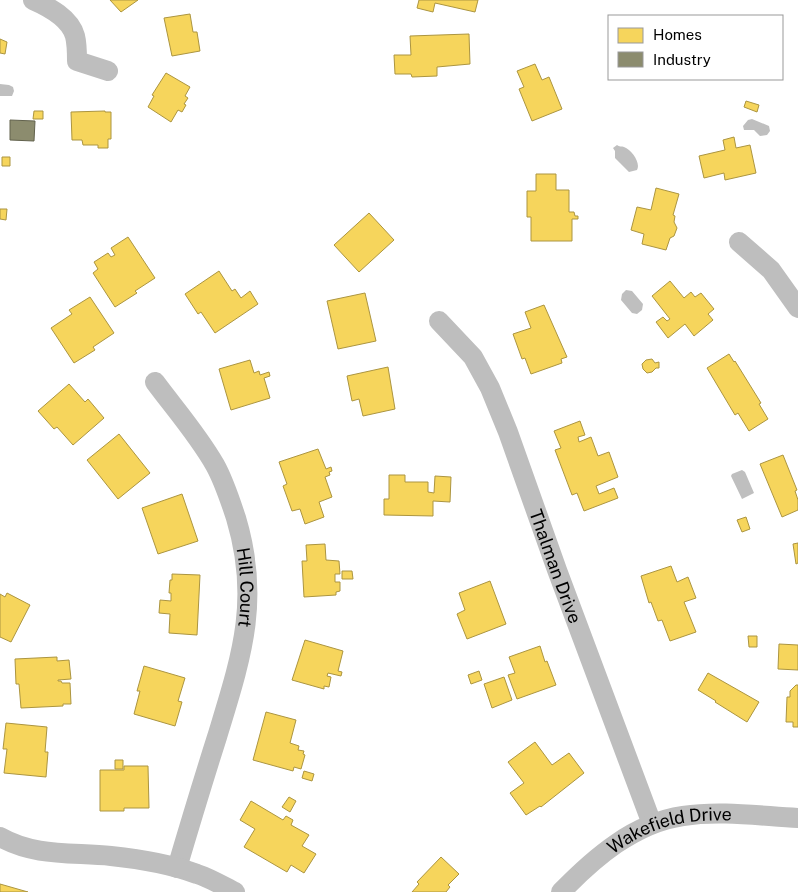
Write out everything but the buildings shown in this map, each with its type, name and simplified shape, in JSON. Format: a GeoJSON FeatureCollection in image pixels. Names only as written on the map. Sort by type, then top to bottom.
{"type":"FeatureCollection","features":[{"type":"Feature","properties":{"kind":"street"},"geometry":{"type":"LineString","coordinates":[[33,0],[50,9],[71,27],[75,36],[77,60],[108,71]]}},
{"type":"Feature","properties":{"kind":"street"},"geometry":{"type":"LineString","coordinates":[[739,242],[771,270],[798,308]]}},
{"type":"Feature","properties":{"kind":"street","name":"Thalman Drive"},"geometry":{"type":"LineString","coordinates":[[439,321],[473,357],[490,388],[508,432],[557,570],[652,824]]}},
{"type":"Feature","properties":{"kind":"street","name":"Hill Court"},"geometry":{"type":"LineString","coordinates":[[155,382],[201,442],[220,474],[240,531],[247,576],[247,618],[238,665],[177,868]]}},
{"type":"Feature","properties":{"kind":"street","name":"Wakefield Drive"},"geometry":{"type":"LineString","coordinates":[[561,892],[587,865],[625,838],[652,824],[667,819],[695,814],[798,818]]}},
{"type":"Feature","properties":{"kind":"street"},"geometry":{"type":"LineString","coordinates":[[0,837],[24,847],[54,854],[128,858],[177,868],[198,874],[235,892]]}},
{"type":"Feature","properties":{"kind":"shaded area"},"geometry":{"type":"Polygon","coordinates":[[[0,84],[13,87],[12,96],[0,96],[0,84]]]}},
{"type":"Feature","properties":{"kind":"shaded area"},"geometry":{"type":"Polygon","coordinates":[[[752,119],[769,126],[770,131],[767,135],[760,136],[754,130],[744,130],[743,126],[748,120],[752,119]]]}},
{"type":"Feature","properties":{"kind":"shaded area"},"geometry":{"type":"Polygon","coordinates":[[[617,145],[633,154],[638,164],[637,170],[629,172],[615,158],[613,148],[617,145]]]}},
{"type":"Feature","properties":{"kind":"shaded area"},"geometry":{"type":"Polygon","coordinates":[[[626,290],[632,291],[643,304],[642,310],[637,314],[632,313],[621,300],[622,294],[626,290]]]}},
{"type":"Feature","properties":{"kind":"shaded area"},"geometry":{"type":"Polygon","coordinates":[[[742,470],[745,472],[754,493],[742,499],[731,476],[742,470]]]}}]}
